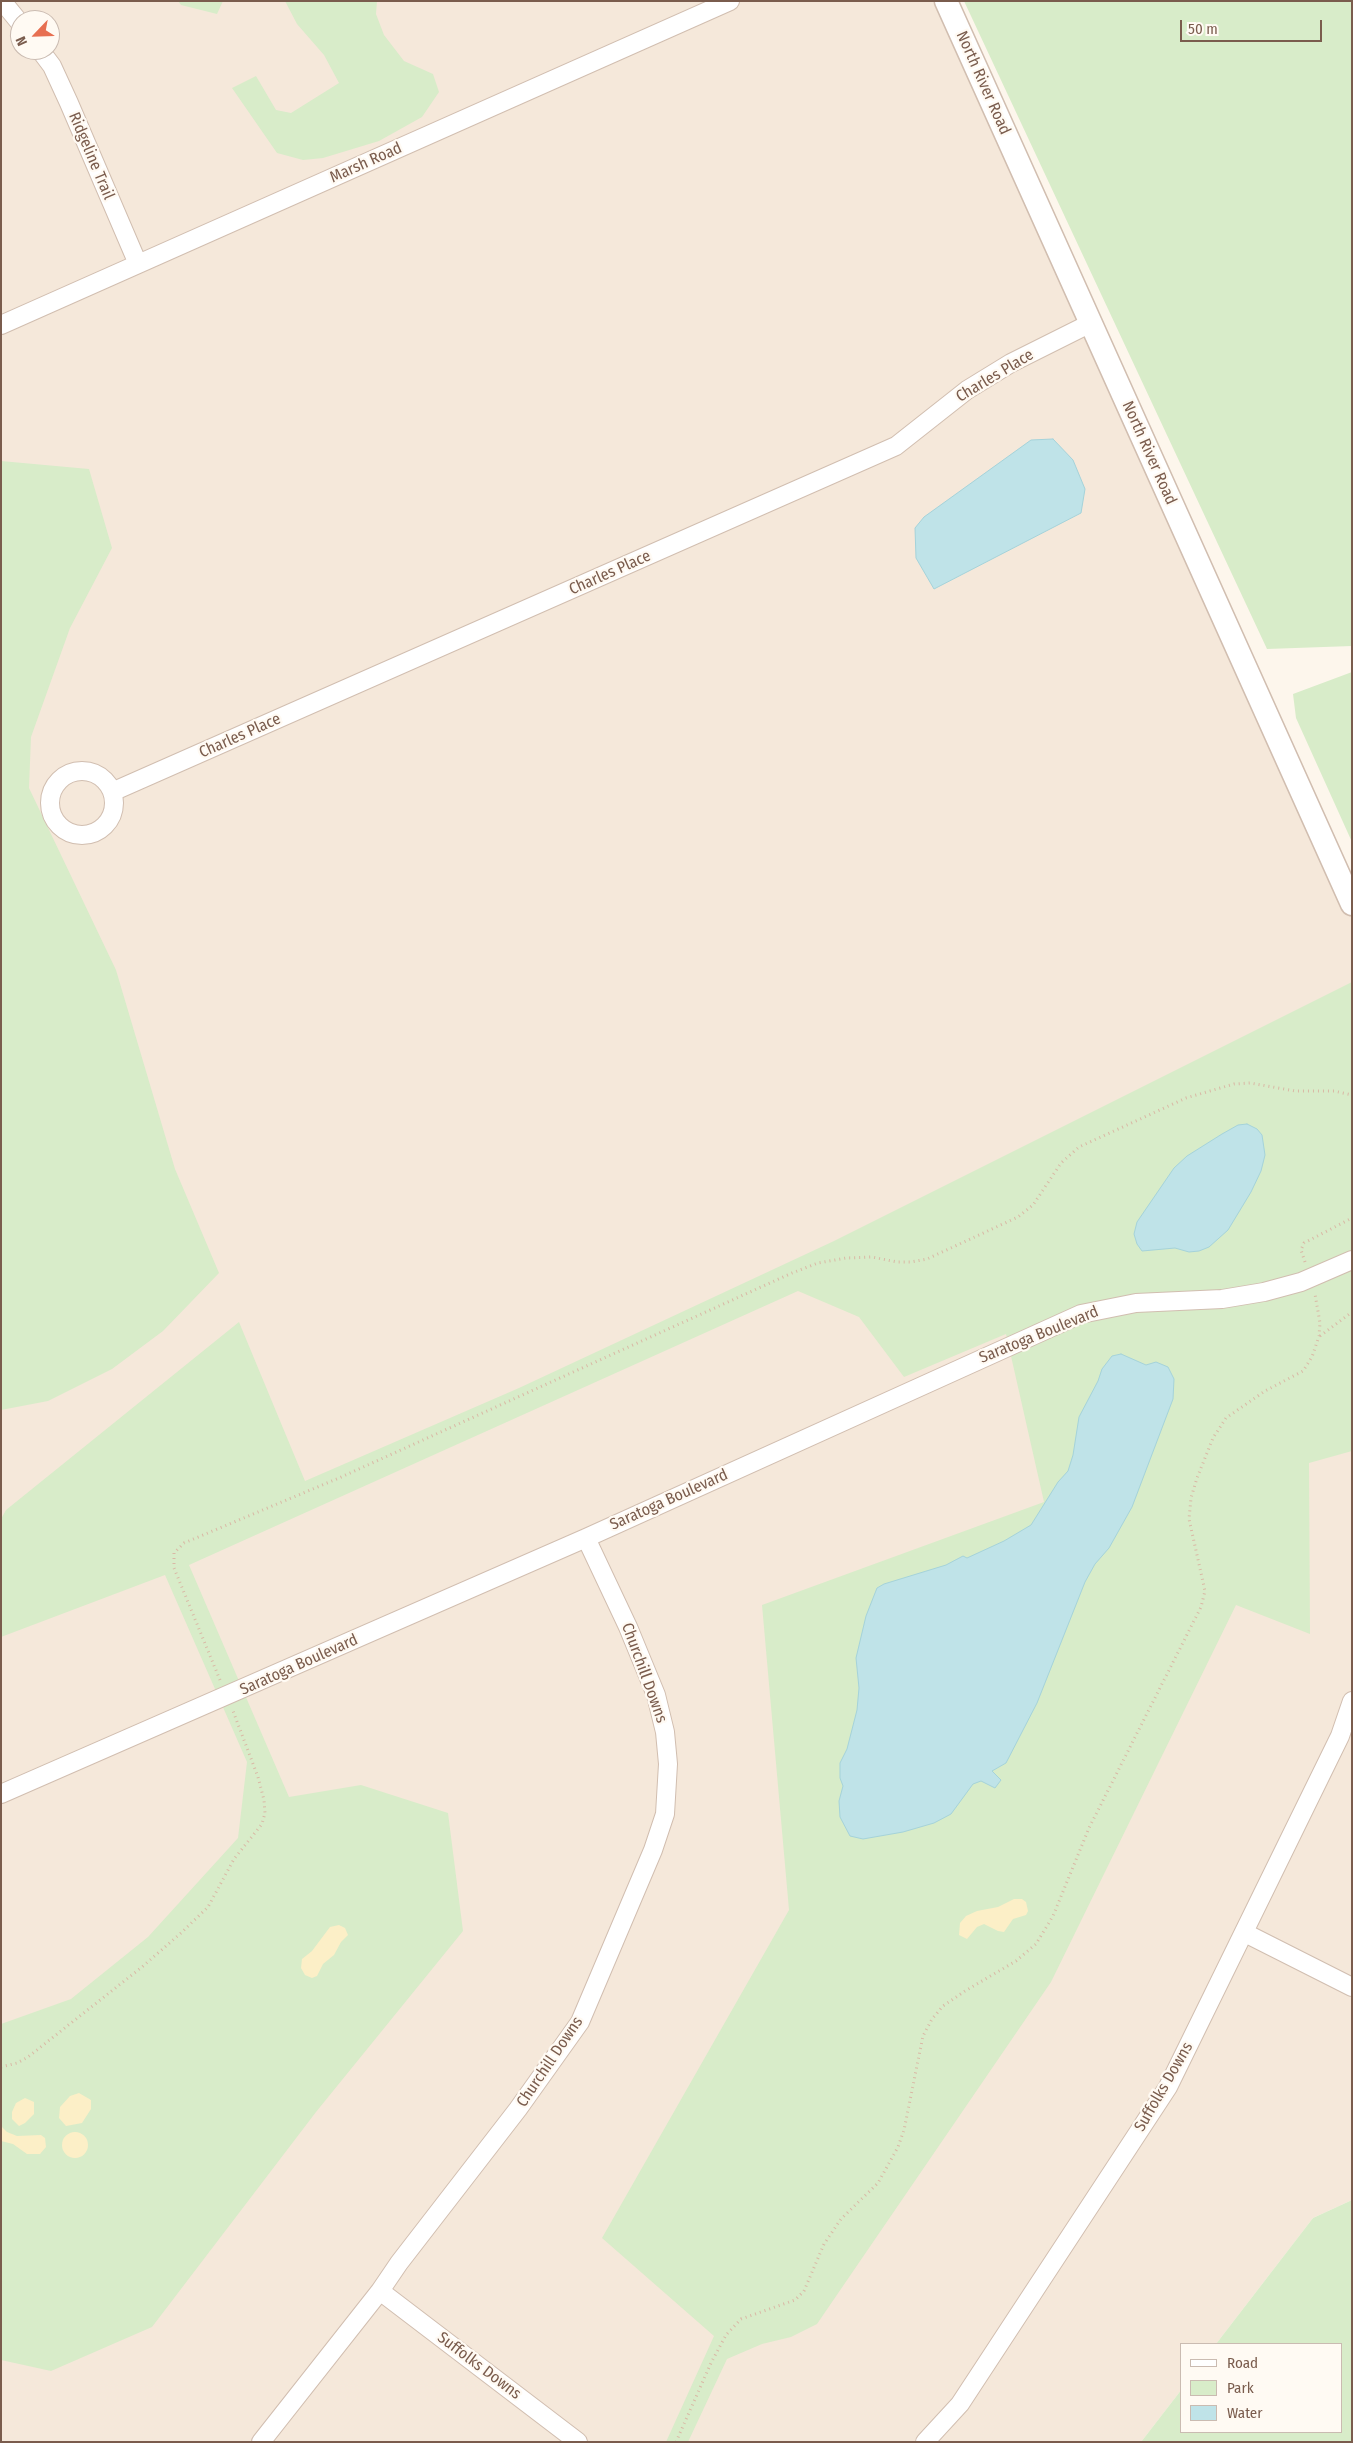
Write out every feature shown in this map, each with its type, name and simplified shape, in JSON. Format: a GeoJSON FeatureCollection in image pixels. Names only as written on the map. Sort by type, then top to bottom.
{"type":"FeatureCollection","features":[{"type":"Feature","properties":{"kind":"street"},"geometry":{"type":"LineString","coordinates":[[2,1],[10,11]]}},
{"type":"Feature","properties":{"kind":"street","name":"Marsh Road"},"geometry":{"type":"LineString","coordinates":[[1,326],[730,1]]}},
{"type":"Feature","properties":{"kind":"street","name":"North River Road"},"geometry":{"type":"LineString","coordinates":[[946,1],[1352,904]]}},
{"type":"Feature","properties":{"kind":"street","name":"Ridgeline Trail"},"geometry":{"type":"LineString","coordinates":[[48,60],[69,103],[138,264]]}},
{"type":"Feature","properties":{"kind":"street","name":"Charles Place"},"geometry":{"type":"LineString","coordinates":[[112,792],[896,446],[967,390],[1012,363],[1091,323]]}},
{"type":"Feature","properties":{"kind":"street","name":"Saratoga Boulevard"},"geometry":{"type":"LineString","coordinates":[[1,1794],[586,1538],[1081,1314],[1136,1303],[1222,1299],[1264,1292],[1312,1278],[1352,1260]]}},
{"type":"Feature","properties":{"kind":"street","name":"Churchill Downs"},"geometry":{"type":"LineString","coordinates":[[261,2442],[380,2291],[399,2263],[537,2083],[580,2022],[653,1850],[665,1814],[668,1764],[665,1732],[656,1695],[628,1627],[586,1538]]}},
{"type":"Feature","properties":{"kind":"street","name":"Suffolks Downs"},"geometry":{"type":"LineString","coordinates":[[924,2442],[960,2404],[1168,2087],[1340,1736],[1352,1701]]}},
{"type":"Feature","properties":{"kind":"street"},"geometry":{"type":"LineString","coordinates":[[1245,1933],[1352,1987]]}},
{"type":"Feature","properties":{"kind":"street","name":"Suffolks Downs"},"geometry":{"type":"LineString","coordinates":[[380,2291],[578,2442]]}},
{"type":"Feature","properties":{"kind":"path"},"geometry":{"type":"LineString","coordinates":[[1,2067],[17,2063],[28,2057],[142,1967],[181,1933],[208,1907],[234,1859],[262,1824],[265,1813],[264,1800],[258,1777],[174,1568],[174,1553],[184,1543],[348,1474],[792,1273],[818,1263],[846,1258],[872,1257],[897,1262],[926,1259],[1018,1217],[1033,1205],[1061,1163],[1079,1147],[1186,1098],[1234,1084],[1250,1083],[1296,1091],[1334,1091],[1352,1095]]}},
{"type":"Feature","properties":{"kind":"path"},"geometry":{"type":"LineString","coordinates":[[676,2442],[711,2363],[726,2335],[740,2319],[788,2302],[804,2291],[824,2244],[841,2219],[878,2183],[898,2147],[904,2130],[923,2036],[932,2019],[943,2006],[964,1991],[1016,1961],[1036,1944],[1053,1916],[1089,1828],[1201,1606],[1205,1591],[1189,1519],[1191,1498],[1213,1438],[1226,1418],[1265,1391],[1303,1371],[1312,1357],[1319,1336],[1320,1323],[1312,1278],[1301,1250],[1304,1243],[1352,1218]]}},
{"type":"Feature","properties":{"kind":"path"},"geometry":{"type":"LineString","coordinates":[[1319,1336],[1352,1312]]}},
{"type":"Feature","properties":{"kind":"shaded area"},"geometry":{"type":"Polygon","coordinates":[[[1,1],[946,1],[1352,904],[1352,2200],[1313,2218],[1217,2343],[1180,2343],[1180,2392],[1141,2442],[1,2442],[1,1]]]}},
{"type":"Feature","properties":{"kind":"green space"},"geometry":{"type":"Polygon","coordinates":[[[178,1],[223,1],[217,14],[181,5],[178,1]]]}},
{"type":"Feature","properties":{"kind":"green space"},"geometry":{"type":"Polygon","coordinates":[[[285,1],[377,1],[376,14],[384,35],[404,61],[433,74],[439,92],[422,117],[379,141],[323,158],[303,160],[277,153],[232,88],[256,76],[276,110],[291,113],[339,83],[324,55],[297,24],[285,1]]]}},
{"type":"Feature","properties":{"kind":"green space"},"geometry":{"type":"Polygon","coordinates":[[[964,1],[1352,1],[1352,646],[1267,649],[964,1]]]}},
{"type":"Feature","properties":{"kind":"green space"},"geometry":{"type":"Polygon","coordinates":[[[1,461],[89,469],[112,548],[70,628],[31,737],[29,788],[116,970],[175,1169],[219,1273],[163,1331],[112,1369],[48,1401],[1,1410],[1,461]]]}},
{"type":"Feature","properties":{"kind":"green space"},"geometry":{"type":"Polygon","coordinates":[[[1352,672],[1352,842],[1296,718],[1293,694],[1352,672]]]}},
{"type":"Feature","properties":{"kind":"green space"},"geometry":{"type":"Polygon","coordinates":[[[1352,982],[1352,1451],[1309,1463],[1310,1634],[1236,1605],[1051,1982],[817,2324],[791,2337],[762,2344],[727,2359],[688,2442],[666,2442],[714,2336],[602,2238],[789,1910],[762,1605],[1044,1502],[1006,1334],[904,1377],[859,1317],[798,1291],[189,1565],[289,1797],[361,1785],[448,1813],[463,1931],[316,2112],[152,2327],[51,2371],[1,2360],[1,2024],[71,1999],[148,1937],[238,1838],[247,1762],[165,1575],[1,1637],[1,1519],[6,1510],[239,1322],[305,1481],[519,1388],[834,1241],[1352,982]]]}},
{"type":"Feature","properties":{"kind":"green space"},"geometry":{"type":"Polygon","coordinates":[[[1352,2200],[1352,2442],[1141,2442],[1180,2392],[1180,2433],[1343,2433],[1343,2343],[1217,2343],[1313,2218],[1352,2200]]]}},
{"type":"Feature","properties":{"kind":"sand"},"geometry":{"type":"Polygon","coordinates":[[[1014,1899],[1022,1899],[1026,1902],[1028,1911],[1026,1915],[1013,1919],[1004,1932],[984,1924],[977,1927],[967,1939],[959,1935],[960,1923],[966,1916],[977,1911],[998,1907],[1014,1899]]]}},
{"type":"Feature","properties":{"kind":"sand"},"geometry":{"type":"Polygon","coordinates":[[[339,1925],[345,1928],[348,1935],[341,1942],[334,1955],[323,1964],[317,1976],[312,1978],[305,1975],[301,1968],[302,1959],[312,1951],[330,1927],[339,1925]]]}},
{"type":"Feature","properties":{"kind":"sand"},"geometry":{"type":"Polygon","coordinates":[[[79,2093],[91,2100],[91,2109],[82,2123],[66,2126],[59,2118],[60,2107],[70,2096],[79,2093]]]}},
{"type":"Feature","properties":{"kind":"sand"},"geometry":{"type":"Polygon","coordinates":[[[25,2098],[34,2102],[34,2114],[19,2126],[12,2119],[12,2112],[16,2103],[25,2098]]]}},
{"type":"Feature","properties":{"kind":"sand"},"geometry":{"type":"Polygon","coordinates":[[[1,2126],[7,2132],[17,2136],[41,2135],[45,2138],[46,2147],[40,2154],[27,2154],[13,2144],[1,2141],[1,2126]]]}},
{"type":"Feature","properties":{"kind":"sand"},"geometry":{"type":"Polygon","coordinates":[[[75,2132],[84,2136],[88,2145],[84,2154],[75,2158],[66,2154],[62,2145],[66,2136],[75,2132]]]}},
{"type":"Feature","properties":{"kind":"water"},"geometry":{"type":"Polygon","coordinates":[[[1053,439],[1073,460],[1085,489],[1081,513],[934,589],[916,558],[915,528],[924,517],[1031,440],[1053,439]]]}},
{"type":"Feature","properties":{"kind":"water"},"geometry":{"type":"Polygon","coordinates":[[[1247,1124],[1257,1129],[1262,1135],[1265,1155],[1261,1171],[1251,1192],[1228,1230],[1209,1247],[1199,1251],[1189,1252],[1175,1248],[1142,1251],[1137,1244],[1134,1234],[1137,1222],[1174,1168],[1187,1156],[1222,1134],[1238,1125],[1247,1124]]]}},
{"type":"Feature","properties":{"kind":"water"},"geometry":{"type":"Polygon","coordinates":[[[1121,1354],[1146,1365],[1156,1362],[1168,1367],[1174,1379],[1173,1399],[1132,1507],[1109,1548],[1095,1564],[1085,1582],[1037,1703],[1006,1763],[992,1771],[1001,1780],[995,1788],[981,1781],[973,1784],[951,1814],[934,1823],[903,1832],[863,1839],[850,1836],[840,1817],[839,1801],[843,1786],[840,1778],[840,1763],[847,1749],[857,1710],[859,1688],[856,1658],[866,1616],[877,1588],[884,1584],[946,1565],[963,1556],[967,1558],[1004,1541],[1031,1525],[1058,1482],[1068,1471],[1073,1455],[1079,1417],[1098,1381],[1102,1369],[1112,1356],[1121,1354]]]}}]}
